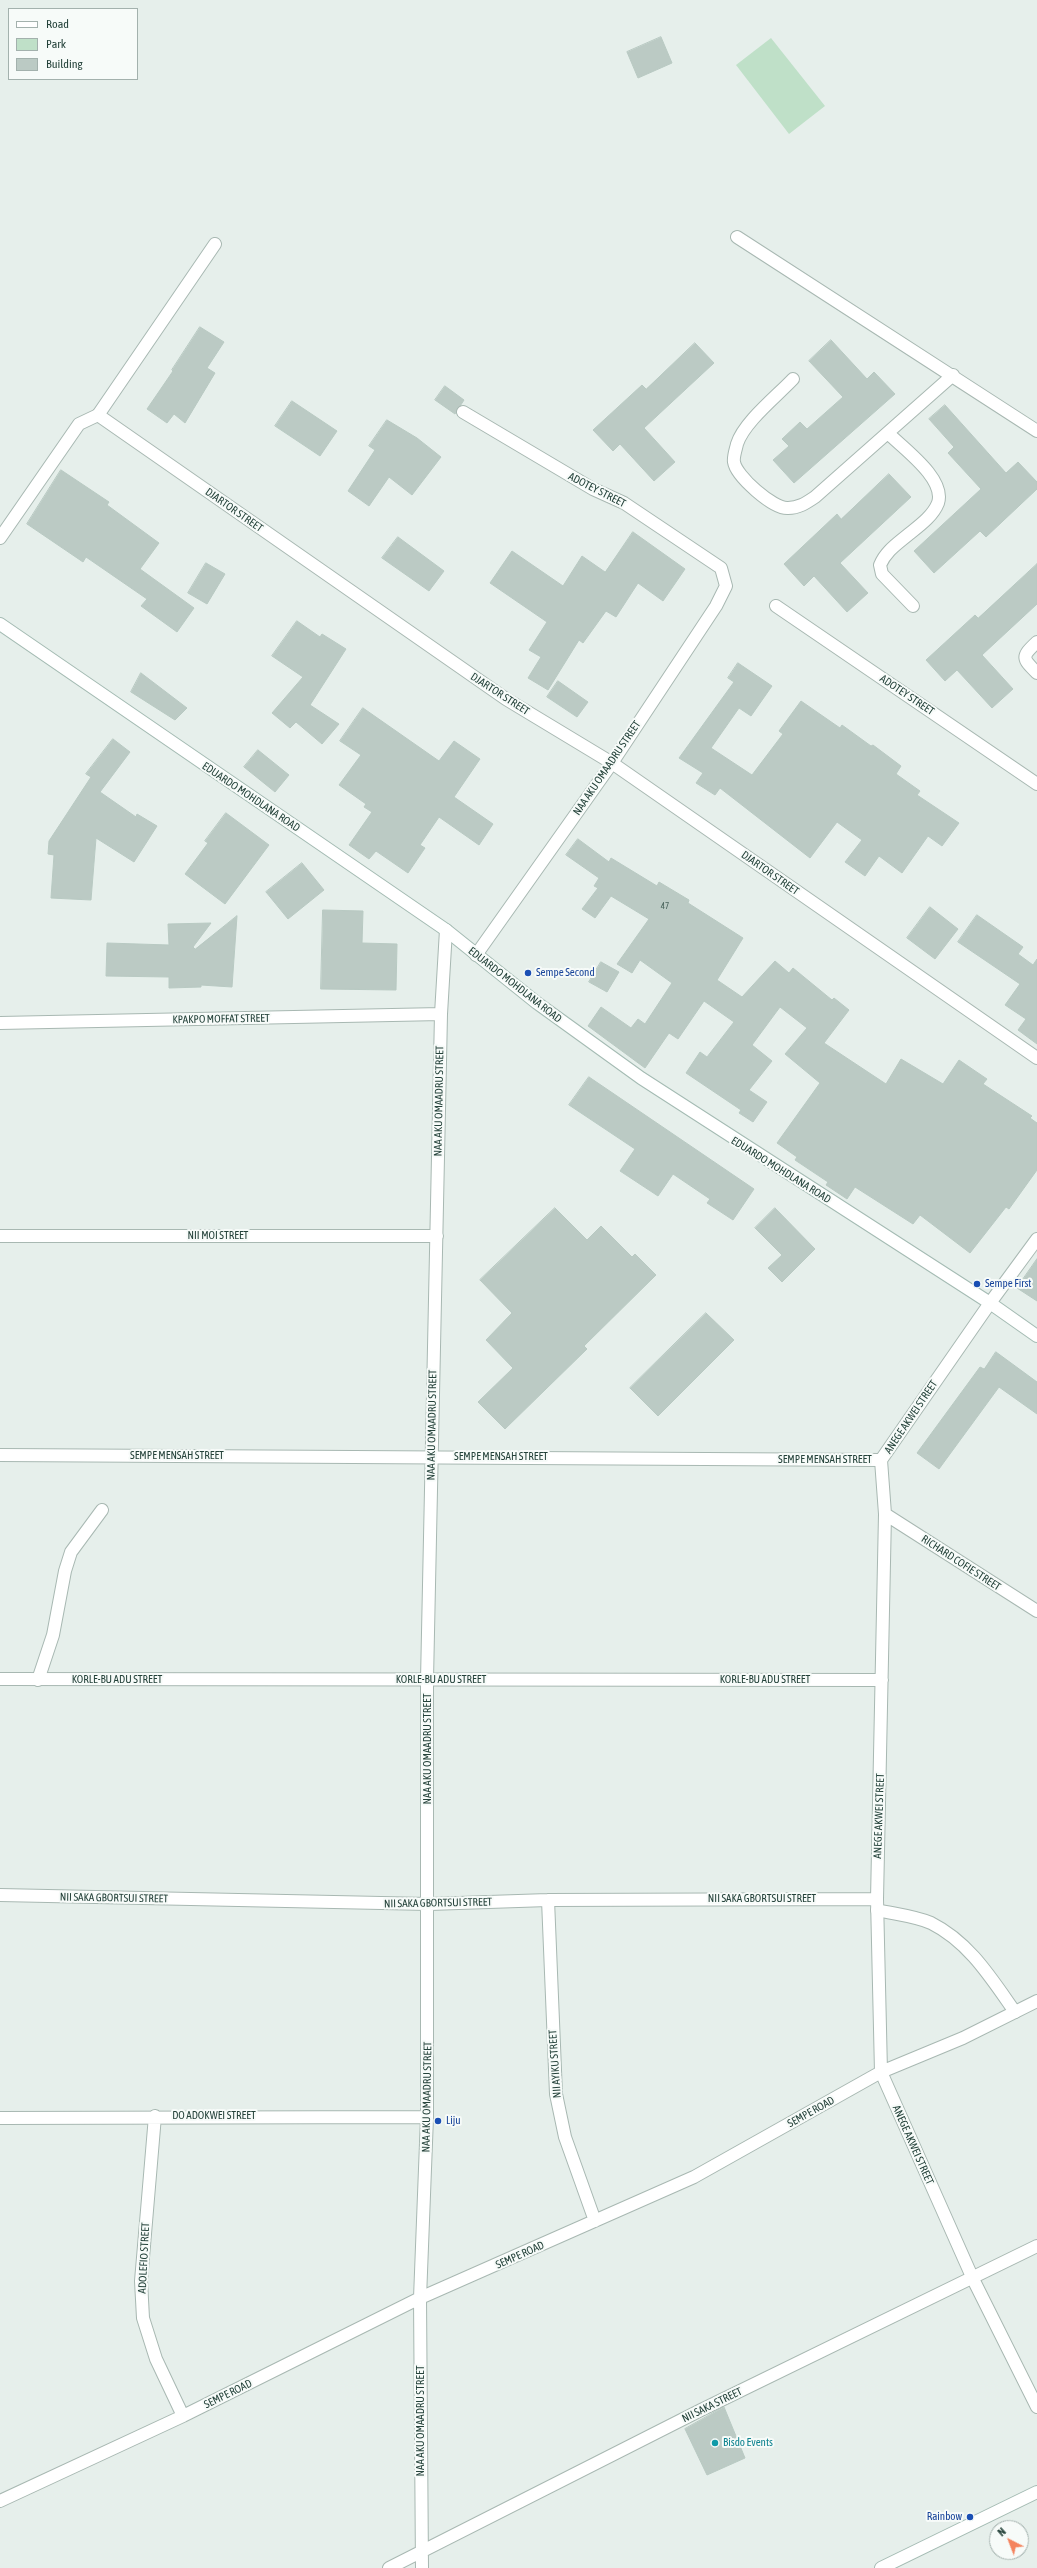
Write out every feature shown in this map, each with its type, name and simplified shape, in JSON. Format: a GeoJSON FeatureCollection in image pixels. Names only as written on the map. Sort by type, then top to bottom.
{"type":"FeatureCollection","features":[{"type":"Feature","properties":{"kind":"street"},"geometry":{"type":"LineString","coordinates":[[737,237],[953,375],[1037,431]]}},
{"type":"Feature","properties":{"kind":"street"},"geometry":{"type":"LineString","coordinates":[[0,538],[79,424],[98,415],[215,244]]}},
{"type":"Feature","properties":{"kind":"street"},"geometry":{"type":"LineString","coordinates":[[793,379],[754,418],[738,442],[733,461],[738,472],[773,502],[786,509],[801,507],[816,497],[889,434],[953,375]]}},
{"type":"Feature","properties":{"kind":"street","name":"ADOTEY STREET"},"geometry":{"type":"LineString","coordinates":[[463,412],[593,489],[624,503],[721,568],[724,576]]}},
{"type":"Feature","properties":{"kind":"street","name":"DJARTOR STREET"},"geometry":{"type":"LineString","coordinates":[[98,415],[506,699],[612,763],[1037,1058]]}},
{"type":"Feature","properties":{"kind":"street"},"geometry":{"type":"LineString","coordinates":[[889,434],[929,472],[938,489],[938,503],[930,516],[885,554],[880,565],[882,574],[913,606]]}},
{"type":"Feature","properties":{"kind":"street","name":"NAA AKU OMAADRU STREET"},"geometry":{"type":"LineString","coordinates":[[476,955],[612,763],[716,606],[726,586],[724,576]]}},
{"type":"Feature","properties":{"kind":"street","name":"ADOTEY STREET"},"geometry":{"type":"LineString","coordinates":[[776,606],[1037,784]]}},
{"type":"Feature","properties":{"kind":"street","name":"EDUARDO MOHDLANA ROAD"},"geometry":{"type":"LineString","coordinates":[[0,624],[446,930],[537,1003],[647,1082],[990,1303],[1037,1336]]}},
{"type":"Feature","properties":{"kind":"street"},"geometry":{"type":"LineString","coordinates":[[1037,642],[1026,652],[1024,656],[1025,661],[1037,673]]}},
{"type":"Feature","properties":{"kind":"street","name":"NAA AKU OMAADRU STREET"},"geometry":{"type":"LineString","coordinates":[[422,2568],[420,2298],[427,2117],[429,1904],[427,1680],[441,1014],[446,930]]}},
{"type":"Feature","properties":{"kind":"street","name":"KPAKPO MOFFAT STREET"},"geometry":{"type":"LineString","coordinates":[[0,1023],[441,1014]]}},
{"type":"Feature","properties":{"kind":"street","name":"NII MOI STREET"},"geometry":{"type":"LineString","coordinates":[[0,1236],[436,1236]]}},
{"type":"Feature","properties":{"kind":"street","name":"ANEGE AKWEI STREET"},"geometry":{"type":"LineString","coordinates":[[1037,1239],[990,1303],[882,1460],[885,1514],[877,1904],[881,2072],[973,2278],[1037,2407]]}},
{"type":"Feature","properties":{"kind":"street","name":"SEMPE MENSAH STREET"},"geometry":{"type":"LineString","coordinates":[[0,1455],[882,1460]]}},
{"type":"Feature","properties":{"kind":"street"},"geometry":{"type":"LineString","coordinates":[[38,1680],[53,1635],[65,1571],[71,1552],[102,1510]]}},
{"type":"Feature","properties":{"kind":"street","name":"RICHARD COFIE STREET"},"geometry":{"type":"LineString","coordinates":[[885,1514],[1037,1611]]}},
{"type":"Feature","properties":{"kind":"street","name":"KORLE-BU ADU STREET"},"geometry":{"type":"LineString","coordinates":[[0,1679],[882,1680]]}},
{"type":"Feature","properties":{"kind":"street","name":"NII SAKA GBORTSUI STREET"},"geometry":{"type":"LineString","coordinates":[[0,1895],[429,1904],[548,1900],[877,1904],[930,1922],[948,1933],[968,1949],[984,1967],[1015,2012]]}},
{"type":"Feature","properties":{"kind":"street","name":"NII AYIKU STREET"},"geometry":{"type":"LineString","coordinates":[[548,1900],[556,2094],[565,2137],[594,2221]]}},
{"type":"Feature","properties":{"kind":"street","name":"SEMPE ROAD"},"geometry":{"type":"LineString","coordinates":[[0,2501],[183,2416],[420,2298],[694,2177],[881,2072],[963,2038],[1037,2001]]}},
{"type":"Feature","properties":{"kind":"street","name":"DO ADOKWEI STREET"},"geometry":{"type":"LineString","coordinates":[[0,2118],[154,2116],[427,2117]]}},
{"type":"Feature","properties":{"kind":"street","name":"ADOLEFIO STREET"},"geometry":{"type":"LineString","coordinates":[[154,2116],[141,2281],[143,2318],[156,2359],[183,2416]]}},
{"type":"Feature","properties":{"kind":"street","name":"NII SAKA STREET"},"geometry":{"type":"LineString","coordinates":[[389,2568],[701,2410],[1037,2246]]}},
{"type":"Feature","properties":{"kind":"street"},"geometry":{"type":"LineString","coordinates":[[881,2568],[1037,2492]]}},
{"type":"Feature","properties":{"kind":"green space"},"geometry":{"type":"Polygon","coordinates":[[[771,38],[825,106],[789,134],[736,65],[771,38]]]}},
{"type":"Feature","properties":{"kind":"building"},"geometry":{"type":"Polygon","coordinates":[[[661,37],[672,63],[638,78],[627,52],[661,37]]]}},
{"type":"Feature","properties":{"kind":"building"},"geometry":{"type":"Polygon","coordinates":[[[200,327],[224,342],[207,368],[215,373],[185,423],[174,414],[167,423],[147,409],[173,371],[172,370],[200,327]]]}},
{"type":"Feature","properties":{"kind":"building"},"geometry":{"type":"Polygon","coordinates":[[[831,340],[867,379],[874,372],[895,394],[794,483],[773,460],[789,446],[782,439],[800,422],[807,429],[843,397],[809,361],[831,340]]]}},
{"type":"Feature","properties":{"kind":"building"},"geometry":{"type":"Polygon","coordinates":[[[695,343],[714,363],[644,428],[675,462],[654,481],[620,444],[613,451],[593,430],[642,385],[646,389],[695,343]]]}},
{"type":"Feature","properties":{"kind":"building"},"geometry":{"type":"Polygon","coordinates":[[[445,386],[464,400],[455,414],[435,400],[445,386]]]}},
{"type":"Feature","properties":{"kind":"building"},"geometry":{"type":"Polygon","coordinates":[[[292,401],[337,431],[320,456],[275,426],[292,401]]]}},
{"type":"Feature","properties":{"kind":"building"},"geometry":{"type":"Polygon","coordinates":[[[945,405],[1006,473],[1018,462],[1037,482],[1037,489],[986,537],[980,531],[934,573],[914,551],[981,489],[948,453],[954,447],[929,419],[945,405]]]}},
{"type":"Feature","properties":{"kind":"building"},"geometry":{"type":"Polygon","coordinates":[[[387,420],[417,438],[441,457],[412,495],[389,477],[369,506],[348,491],[375,450],[369,446],[387,420]]]}},
{"type":"Feature","properties":{"kind":"building"},"geometry":{"type":"Polygon","coordinates":[[[61,470],[109,502],[107,505],[159,543],[140,569],[194,608],[177,632],[141,606],[147,599],[86,557],[83,562],[27,524],[61,470]]]}},
{"type":"Feature","properties":{"kind":"building"},"geometry":{"type":"Polygon","coordinates":[[[889,474],[911,497],[840,563],[868,593],[847,612],[814,576],[804,586],[784,564],[837,514],[841,519],[889,474]]]}},
{"type":"Feature","properties":{"kind":"building"},"geometry":{"type":"Polygon","coordinates":[[[633,532],[685,569],[663,601],[638,583],[616,617],[606,611],[583,643],[579,640],[548,690],[528,678],[541,657],[529,650],[547,622],[490,583],[512,551],[563,586],[582,556],[605,572],[633,532]]]}},
{"type":"Feature","properties":{"kind":"building"},"geometry":{"type":"Polygon","coordinates":[[[398,537],[444,571],[429,591],[382,558],[398,537]]]}},
{"type":"Feature","properties":{"kind":"building"},"geometry":{"type":"Polygon","coordinates":[[[206,563],[225,574],[207,604],[188,593],[206,563]]]}},
{"type":"Feature","properties":{"kind":"building"},"geometry":{"type":"Polygon","coordinates":[[[1037,564],[1037,604],[982,655],[1013,689],[992,708],[957,670],[945,681],[926,660],[975,615],[978,618],[1037,564]]]}},
{"type":"Feature","properties":{"kind":"building"},"geometry":{"type":"Polygon","coordinates":[[[297,621],[320,637],[322,634],[346,649],[310,705],[339,724],[322,744],[296,722],[290,728],[272,713],[303,677],[272,656],[297,621]]]}},
{"type":"Feature","properties":{"kind":"building"},"geometry":{"type":"Polygon","coordinates":[[[738,663],[772,686],[751,716],[739,708],[711,748],[752,775],[783,734],[779,731],[801,701],[840,728],[842,725],[871,746],[873,745],[901,766],[896,774],[920,791],[917,795],[959,823],[942,846],[928,836],[902,873],[879,856],[865,876],[845,862],[862,840],[837,822],[810,858],[720,788],[715,795],[696,783],[703,773],[679,758],[734,682],[728,678],[738,663]]]}},
{"type":"Feature","properties":{"kind":"building"},"geometry":{"type":"Polygon","coordinates":[[[141,673],[187,708],[175,720],[131,692],[141,673]]]}},
{"type":"Feature","properties":{"kind":"building"},"geometry":{"type":"Polygon","coordinates":[[[558,681],[588,702],[577,717],[547,697],[558,681]]]}},
{"type":"Feature","properties":{"kind":"building"},"geometry":{"type":"Polygon","coordinates":[[[363,708],[439,761],[454,741],[480,759],[454,797],[493,824],[479,845],[439,817],[420,845],[425,848],[408,873],[376,851],[369,859],[349,845],[372,812],[364,807],[366,804],[339,785],[361,755],[340,741],[363,708]]]}},
{"type":"Feature","properties":{"kind":"building"},"geometry":{"type":"Polygon","coordinates":[[[113,739],[130,752],[100,792],[136,817],[137,814],[157,826],[134,862],[96,838],[91,900],[51,898],[54,855],[48,854],[49,841],[91,777],[86,774],[113,739]]]}},
{"type":"Feature","properties":{"kind":"building"},"geometry":{"type":"Polygon","coordinates":[[[258,750],[289,775],[275,792],[244,767],[258,750]]]}},
{"type":"Feature","properties":{"kind":"building"},"geometry":{"type":"Polygon","coordinates":[[[226,813],[269,845],[225,904],[185,874],[208,843],[205,841],[226,813]]]}},
{"type":"Feature","properties":{"kind":"building"},"geometry":{"type":"Polygon","coordinates":[[[578,839],[609,862],[611,858],[657,886],[659,882],[689,900],[688,903],[743,938],[717,980],[742,997],[775,961],[789,973],[793,968],[832,1000],[834,998],[849,1010],[824,1043],[886,1084],[901,1059],[943,1084],[959,1060],[987,1079],[983,1084],[1032,1116],[1030,1118],[1037,1123],[1037,1170],[1009,1209],[1006,1207],[970,1253],[920,1215],[913,1224],[855,1187],[847,1199],[826,1185],[828,1182],[795,1160],[797,1157],[777,1143],[820,1083],[785,1054],[807,1028],[780,1007],[752,1045],[772,1061],[749,1090],[767,1102],[753,1122],[739,1113],[741,1110],[686,1073],[700,1052],[707,1057],[734,1022],[704,1001],[678,1039],[669,1033],[645,1068],[588,1026],[601,1007],[631,1028],[638,1019],[645,1024],[672,983],[640,960],[632,973],[617,964],[649,919],[611,896],[595,918],[582,909],[598,888],[594,886],[599,878],[566,855],[578,839]]]}},
{"type":"Feature","properties":{"kind":"building"},"geometry":{"type":"Polygon","coordinates":[[[302,863],[324,890],[288,919],[266,892],[302,863]]]}},
{"type":"Feature","properties":{"kind":"building"},"geometry":{"type":"Polygon","coordinates":[[[930,907],[958,929],[935,959],[907,938],[930,907]]]}},
{"type":"Feature","properties":{"kind":"building"},"geometry":{"type":"Polygon","coordinates":[[[323,910],[363,911],[362,943],[397,944],[396,990],[321,989],[323,910]]]}},
{"type":"Feature","properties":{"kind":"building"},"geometry":{"type":"Polygon","coordinates":[[[977,915],[1023,947],[1018,954],[1033,965],[1037,959],[1037,1044],[1018,1030],[1026,1019],[1005,1005],[1020,984],[958,942],[977,915]]]}},
{"type":"Feature","properties":{"kind":"building"},"geometry":{"type":"Polygon","coordinates":[[[237,916],[232,987],[201,985],[201,987],[169,988],[169,977],[106,976],[107,943],[169,945],[168,924],[211,923],[193,947],[195,949],[237,916]]]}},
{"type":"Feature","properties":{"kind":"building"},"geometry":{"type":"Polygon","coordinates":[[[601,962],[619,972],[607,992],[589,982],[601,962]]]}},
{"type":"Feature","properties":{"kind":"building"},"geometry":{"type":"Polygon","coordinates":[[[589,1077],[754,1189],[733,1220],[707,1203],[710,1199],[673,1174],[658,1196],[620,1171],[635,1149],[569,1105],[589,1077]]]}},
{"type":"Feature","properties":{"kind":"building"},"geometry":{"type":"Polygon","coordinates":[[[555,1208],[587,1240],[601,1226],[632,1257],[635,1254],[656,1275],[584,1346],[587,1349],[505,1429],[478,1402],[513,1368],[486,1340],[512,1313],[480,1280],[555,1208]]]}},
{"type":"Feature","properties":{"kind":"building"},"geometry":{"type":"Polygon","coordinates":[[[775,1208],[815,1249],[782,1282],[768,1268],[782,1255],[755,1228],[775,1208]]]}},
{"type":"Feature","properties":{"kind":"building"},"geometry":{"type":"Polygon","coordinates":[[[1037,1259],[1037,1301],[1017,1288],[1037,1259]]]}},
{"type":"Feature","properties":{"kind":"building"},"geometry":{"type":"Polygon","coordinates":[[[706,1313],[734,1340],[658,1416],[630,1388],[706,1313]]]}},
{"type":"Feature","properties":{"kind":"building"},"geometry":{"type":"Polygon","coordinates":[[[996,1352],[1037,1382],[1037,1414],[999,1387],[939,1469],[917,1453],[980,1367],[984,1369],[996,1352]]]}},
{"type":"Feature","properties":{"kind":"building","name":"Bisdo Events"},"geometry":{"type":"Polygon","coordinates":[[[724,2407],[745,2458],[707,2475],[685,2429],[724,2407]]]}},
{"type":"Feature","properties":{"kind":"place","name":"Sempe Second"},"geometry":{"type":"Point","coordinates":[528,973]}},
{"type":"Feature","properties":{"kind":"place","name":"Sempe First"},"geometry":{"type":"Point","coordinates":[977,1284]}},
{"type":"Feature","properties":{"kind":"place","name":"Liju"},"geometry":{"type":"Point","coordinates":[438,2121]}},
{"type":"Feature","properties":{"kind":"place","name":"Bisdo Events"},"geometry":{"type":"Point","coordinates":[715,2443]}},
{"type":"Feature","properties":{"kind":"place","name":"Rainbow"},"geometry":{"type":"Point","coordinates":[970,2517]}}]}
